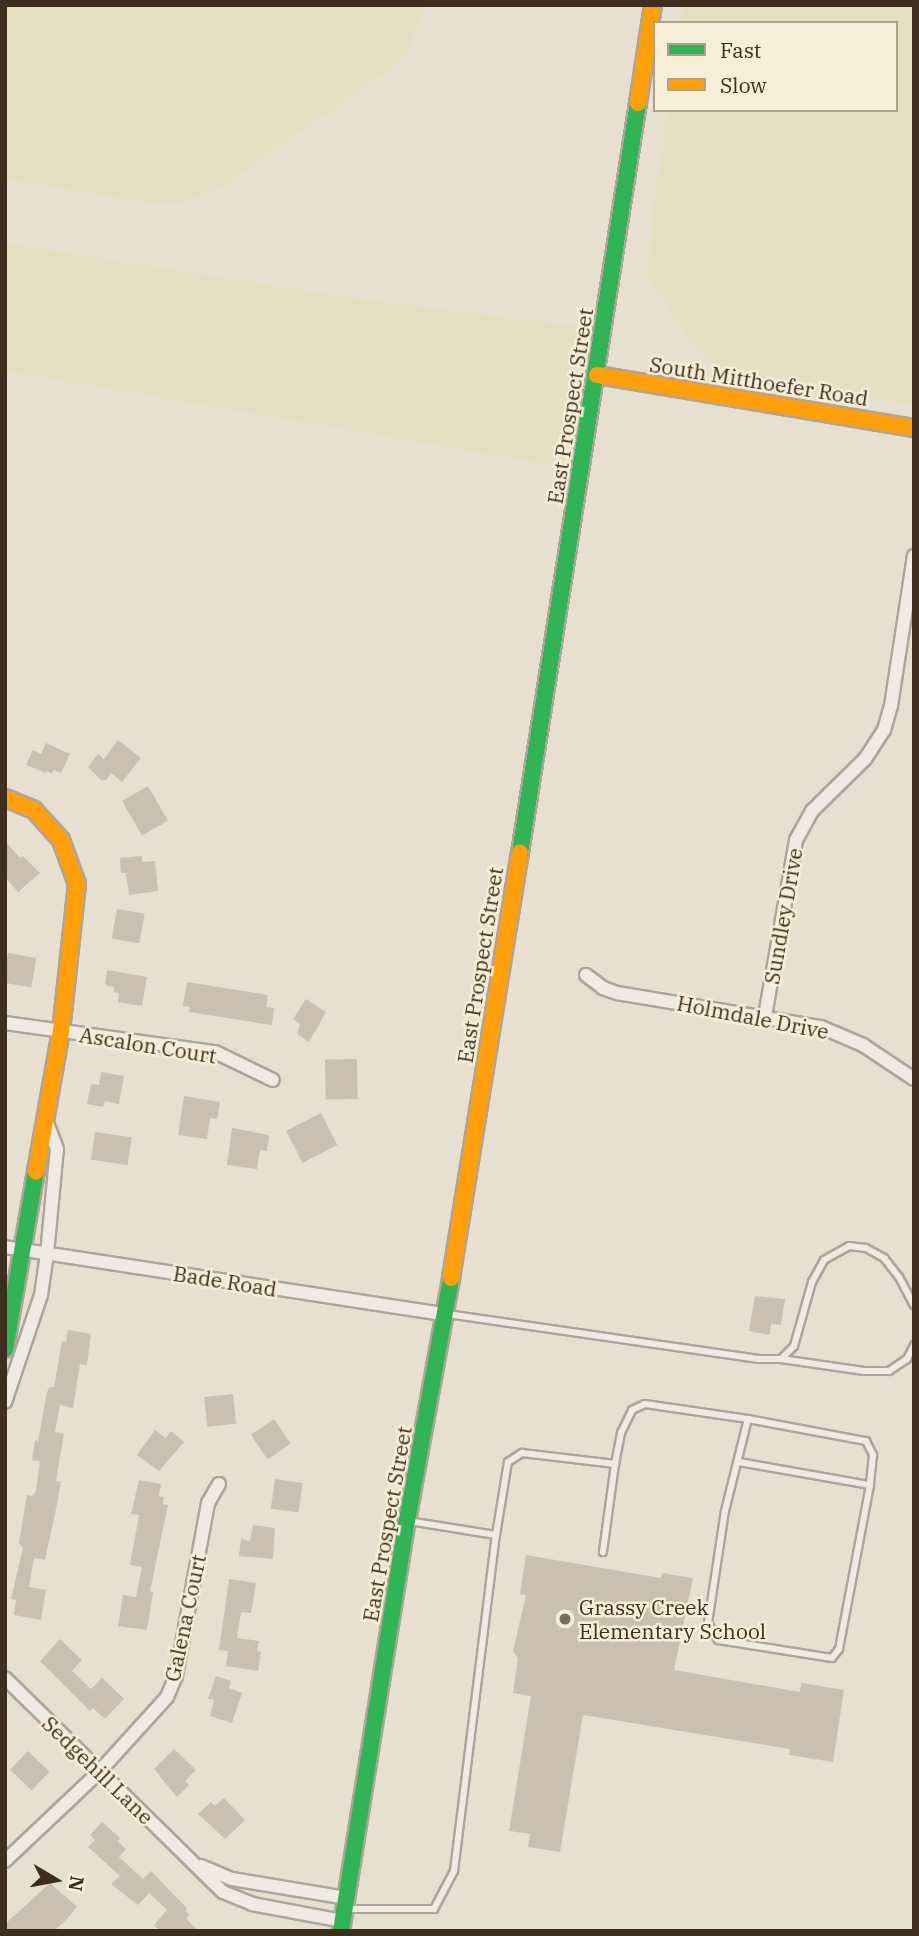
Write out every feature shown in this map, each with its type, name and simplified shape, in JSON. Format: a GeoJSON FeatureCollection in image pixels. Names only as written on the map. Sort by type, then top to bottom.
{"type":"FeatureCollection","features":[{"type":"Feature","properties":{"kind":"street","name":"East Prospect Street"},"geometry":{"type":"LineString","coordinates":[[344,1915],[407,1521],[445,1314],[597,375],[653,5]]}},
{"type":"Feature","properties":{"kind":"street","name":"South Mitthoefer Road"},"geometry":{"type":"LineString","coordinates":[[597,375],[914,428]]}},
{"type":"Feature","properties":{"kind":"street","name":"Sundley Drive"},"geometry":{"type":"LineString","coordinates":[[765,1016],[796,840],[812,811],[865,760],[884,730],[891,706],[914,556]]}},
{"type":"Feature","properties":{"kind":"street"},"geometry":{"type":"LineString","coordinates":[[5,798],[34,810],[61,840],[77,884],[61,1031],[5,1349]]}},
{"type":"Feature","properties":{"kind":"street","name":"Holmdale Drive"},"geometry":{"type":"LineString","coordinates":[[586,975],[603,988],[617,993],[821,1027],[852,1039],[914,1079]]}},
{"type":"Feature","properties":{"kind":"street","name":"Ascalon Court"},"geometry":{"type":"LineString","coordinates":[[5,1023],[215,1052],[273,1080]]}},
{"type":"Feature","properties":{"kind":"street"},"geometry":{"type":"LineString","coordinates":[[5,1402],[41,1295],[47,1254],[57,1149],[46,1120]]}},
{"type":"Feature","properties":{"kind":"street","name":"Bade Road"},"geometry":{"type":"LineString","coordinates":[[5,1247],[445,1314]]}},
{"type":"Feature","properties":{"kind":"street","name":"Galena Court"},"geometry":{"type":"LineString","coordinates":[[5,1861],[99,1772],[167,1697],[176,1676],[208,1503],[219,1484]]}},
{"type":"Feature","properties":{"kind":"street","name":"Sedgehill Lane"},"geometry":{"type":"LineString","coordinates":[[5,1678],[223,1892],[236,1899],[344,1915]]}},
{"type":"Feature","properties":{"kind":"street","name":"Sedgehill Lane"},"geometry":{"type":"LineString","coordinates":[[191,1860],[232,1879],[344,1915]]}},
{"type":"Feature","properties":{"kind":"lane"},"geometry":{"type":"LineString","coordinates":[[781,1359],[794,1346],[812,1282],[824,1260],[849,1246],[866,1248],[884,1258],[899,1277],[914,1305]]}},
{"type":"Feature","properties":{"kind":"lane"},"geometry":{"type":"LineString","coordinates":[[445,1314],[760,1359],[781,1359],[864,1371],[889,1371],[907,1359],[914,1345]]}},
{"type":"Feature","properties":{"kind":"lane"},"geometry":{"type":"LineString","coordinates":[[603,1552],[621,1433],[632,1410],[645,1404],[748,1419],[866,1441],[873,1455],[870,1485],[839,1649],[832,1658],[718,1640],[708,1623],[725,1511],[748,1419]]}},
{"type":"Feature","properties":{"kind":"lane"},"geometry":{"type":"LineString","coordinates":[[344,1915],[434,1909],[454,1871],[496,1535],[508,1462],[522,1453],[615,1464]]}},
{"type":"Feature","properties":{"kind":"lane"},"geometry":{"type":"LineString","coordinates":[[739,1462],[870,1485]]}},
{"type":"Feature","properties":{"kind":"lane"},"geometry":{"type":"LineString","coordinates":[[407,1521],[496,1535]]}},
{"type":"Feature","properties":{"kind":"shaded area"},"geometry":{"type":"Polygon","coordinates":[[[5,5],[425,5],[409,48],[388,71],[223,186],[178,205],[155,204],[5,179],[5,5]]]}},
{"type":"Feature","properties":{"kind":"shaded area"},"geometry":{"type":"Polygon","coordinates":[[[684,5],[914,5],[914,405],[770,381],[717,366],[686,336],[648,276],[653,207],[668,112],[898,112],[898,21],[681,21],[684,5]]]}},
{"type":"Feature","properties":{"kind":"shaded area"},"geometry":{"type":"Polygon","coordinates":[[[5,243],[359,299],[583,327],[564,467],[5,371],[5,243]]]}},
{"type":"Feature","properties":{"kind":"building"},"geometry":{"type":"Polygon","coordinates":[[[118,740],[141,758],[122,782],[111,773],[106,780],[101,780],[88,767],[98,754],[104,759],[118,740]]]}},
{"type":"Feature","properties":{"kind":"building"},"geometry":{"type":"Polygon","coordinates":[[[46,743],[70,754],[61,773],[54,770],[52,774],[47,771],[46,773],[26,765],[33,750],[41,754],[46,743]]]}},
{"type":"Feature","properties":{"kind":"building"},"geometry":{"type":"Polygon","coordinates":[[[148,786],[168,821],[142,836],[122,801],[148,786]]]}},
{"type":"Feature","properties":{"kind":"building"},"geometry":{"type":"Polygon","coordinates":[[[5,841],[20,858],[23,856],[40,873],[18,892],[5,877],[5,841]]]}},
{"type":"Feature","properties":{"kind":"building"},"geometry":{"type":"Polygon","coordinates":[[[142,856],[142,862],[155,861],[158,891],[129,895],[126,873],[121,873],[120,858],[142,856]]]}},
{"type":"Feature","properties":{"kind":"building"},"geometry":{"type":"Polygon","coordinates":[[[117,909],[145,914],[139,943],[112,939],[117,909]]]}},
{"type":"Feature","properties":{"kind":"building"},"geometry":{"type":"Polygon","coordinates":[[[8,953],[37,958],[31,988],[5,983],[8,953]]]}},
{"type":"Feature","properties":{"kind":"building"},"geometry":{"type":"Polygon","coordinates":[[[107,970],[147,977],[142,1006],[118,1002],[119,993],[114,992],[114,987],[105,985],[107,970]]]}},
{"type":"Feature","properties":{"kind":"building"},"geometry":{"type":"Polygon","coordinates":[[[187,982],[268,995],[266,1007],[274,1008],[272,1025],[189,1012],[190,1007],[183,1006],[187,982]]]}},
{"type":"Feature","properties":{"kind":"building"},"geometry":{"type":"Polygon","coordinates":[[[306,999],[326,1012],[309,1042],[297,1034],[300,1024],[293,1019],[306,999]]]}},
{"type":"Feature","properties":{"kind":"building"},"geometry":{"type":"Polygon","coordinates":[[[357,1059],[358,1099],[326,1100],[325,1060],[357,1059]]]}},
{"type":"Feature","properties":{"kind":"building"},"geometry":{"type":"Polygon","coordinates":[[[101,1072],[124,1076],[119,1104],[105,1101],[103,1107],[87,1104],[91,1084],[99,1085],[101,1072]]]}},
{"type":"Feature","properties":{"kind":"building"},"geometry":{"type":"Polygon","coordinates":[[[184,1096],[220,1102],[217,1119],[210,1118],[207,1139],[178,1135],[184,1096]]]}},
{"type":"Feature","properties":{"kind":"building"},"geometry":{"type":"Polygon","coordinates":[[[321,1113],[337,1145],[303,1163],[286,1131],[321,1113]]]}},
{"type":"Feature","properties":{"kind":"building"},"geometry":{"type":"Polygon","coordinates":[[[232,1128],[269,1135],[267,1151],[260,1150],[257,1169],[227,1165],[232,1128]]]}},
{"type":"Feature","properties":{"kind":"building"},"geometry":{"type":"Polygon","coordinates":[[[95,1132],[132,1137],[128,1165],[91,1160],[95,1132]]]}},
{"type":"Feature","properties":{"kind":"building"},"geometry":{"type":"Polygon","coordinates":[[[755,1296],[785,1299],[781,1325],[771,1324],[770,1335],[749,1331],[755,1296]]]}},
{"type":"Feature","properties":{"kind":"building"},"geometry":{"type":"Polygon","coordinates":[[[68,1330],[91,1334],[87,1365],[80,1364],[73,1408],[60,1405],[55,1432],[64,1434],[56,1481],[61,1482],[45,1560],[34,1558],[29,1587],[46,1590],[41,1620],[14,1615],[16,1600],[11,1599],[23,1548],[19,1543],[27,1495],[32,1496],[36,1491],[40,1461],[32,1460],[35,1440],[38,1441],[47,1392],[50,1387],[54,1387],[62,1341],[66,1342],[68,1330]]]}},
{"type":"Feature","properties":{"kind":"building"},"geometry":{"type":"Polygon","coordinates":[[[233,1394],[236,1424],[207,1427],[204,1397],[233,1394]]]}},
{"type":"Feature","properties":{"kind":"building"},"geometry":{"type":"Polygon","coordinates":[[[274,1419],[291,1444],[268,1460],[251,1435],[274,1419]]]}},
{"type":"Feature","properties":{"kind":"building"},"geometry":{"type":"Polygon","coordinates":[[[155,1430],[166,1438],[171,1431],[184,1442],[159,1471],[137,1455],[155,1430]]]}},
{"type":"Feature","properties":{"kind":"building"},"geometry":{"type":"Polygon","coordinates":[[[275,1479],[303,1483],[299,1513],[271,1509],[275,1479]]]}},
{"type":"Feature","properties":{"kind":"building"},"geometry":{"type":"Polygon","coordinates":[[[139,1480],[161,1484],[159,1496],[164,1497],[163,1504],[168,1505],[150,1591],[153,1592],[147,1630],[118,1626],[123,1595],[136,1597],[142,1567],[130,1565],[139,1515],[131,1514],[139,1480]]]}},
{"type":"Feature","properties":{"kind":"building"},"geometry":{"type":"Polygon","coordinates":[[[253,1525],[275,1528],[273,1559],[239,1556],[241,1539],[250,1541],[253,1525]]]}},
{"type":"Feature","properties":{"kind":"building"},"geometry":{"type":"Polygon","coordinates":[[[526,1555],[661,1578],[662,1573],[693,1578],[674,1670],[800,1692],[801,1683],[844,1690],[833,1762],[789,1755],[790,1749],[583,1715],[560,1852],[528,1847],[530,1834],[509,1831],[531,1696],[513,1693],[518,1658],[513,1651],[526,1595],[520,1594],[526,1555]]]}},
{"type":"Feature","properties":{"kind":"building"},"geometry":{"type":"Polygon","coordinates":[[[229,1579],[256,1583],[251,1613],[241,1612],[237,1638],[259,1641],[257,1651],[261,1652],[258,1671],[226,1666],[228,1651],[219,1650],[229,1579]]]}},
{"type":"Feature","properties":{"kind":"building"},"geometry":{"type":"Polygon","coordinates":[[[60,1639],[82,1660],[72,1671],[91,1689],[102,1678],[124,1699],[105,1719],[93,1708],[90,1711],[40,1661],[60,1639]]]}},
{"type":"Feature","properties":{"kind":"building"},"geometry":{"type":"Polygon","coordinates":[[[216,1676],[231,1681],[229,1688],[242,1693],[232,1723],[210,1716],[214,1700],[208,1699],[216,1676]]]}},
{"type":"Feature","properties":{"kind":"building"},"geometry":{"type":"Polygon","coordinates":[[[174,1749],[196,1770],[185,1781],[189,1785],[177,1797],[154,1769],[174,1749]]]}},
{"type":"Feature","properties":{"kind":"building"},"geometry":{"type":"Polygon","coordinates":[[[28,1751],[50,1772],[32,1791],[10,1770],[28,1751]]]}},
{"type":"Feature","properties":{"kind":"building"},"geometry":{"type":"Polygon","coordinates":[[[224,1798],[245,1820],[225,1839],[198,1814],[211,1802],[215,1806],[224,1798]]]}},
{"type":"Feature","properties":{"kind":"building"},"geometry":{"type":"Polygon","coordinates":[[[102,1822],[120,1838],[117,1841],[126,1849],[119,1857],[143,1879],[151,1871],[187,1908],[185,1911],[190,1915],[186,1919],[199,1931],[160,1931],[154,1925],[167,1910],[149,1893],[138,1905],[111,1884],[120,1876],[88,1847],[95,1840],[90,1835],[102,1822]]]}},
{"type":"Feature","properties":{"kind":"building"},"geometry":{"type":"Polygon","coordinates":[[[50,1883],[77,1907],[64,1922],[54,1931],[5,1931],[5,1924],[50,1883]]]}},
{"type":"Feature","properties":{"kind":"traffic: fast"},"geometry":{"type":"LineString","coordinates":[[520,853],[638,103]]}},
{"type":"Feature","properties":{"kind":"traffic: fast"},"geometry":{"type":"LineString","coordinates":[[5,1349],[36,1172]]}},
{"type":"Feature","properties":{"kind":"traffic: fast"},"geometry":{"type":"LineString","coordinates":[[341,1931],[407,1521],[451,1278]]}},
{"type":"Feature","properties":{"kind":"traffic: slow"},"geometry":{"type":"LineString","coordinates":[[638,103],[653,5]]}},
{"type":"Feature","properties":{"kind":"traffic: slow"},"geometry":{"type":"LineString","coordinates":[[597,375],[914,428]]}},
{"type":"Feature","properties":{"kind":"traffic: slow"},"geometry":{"type":"LineString","coordinates":[[5,798],[34,810],[61,840],[77,884],[61,1031],[36,1172]]}},
{"type":"Feature","properties":{"kind":"traffic: slow"},"geometry":{"type":"LineString","coordinates":[[451,1278],[520,853]]}},
{"type":"Feature","properties":{"kind":"place","name":"Grassy Creek Elementary School"},"geometry":{"type":"Point","coordinates":[565,1619]}}]}
